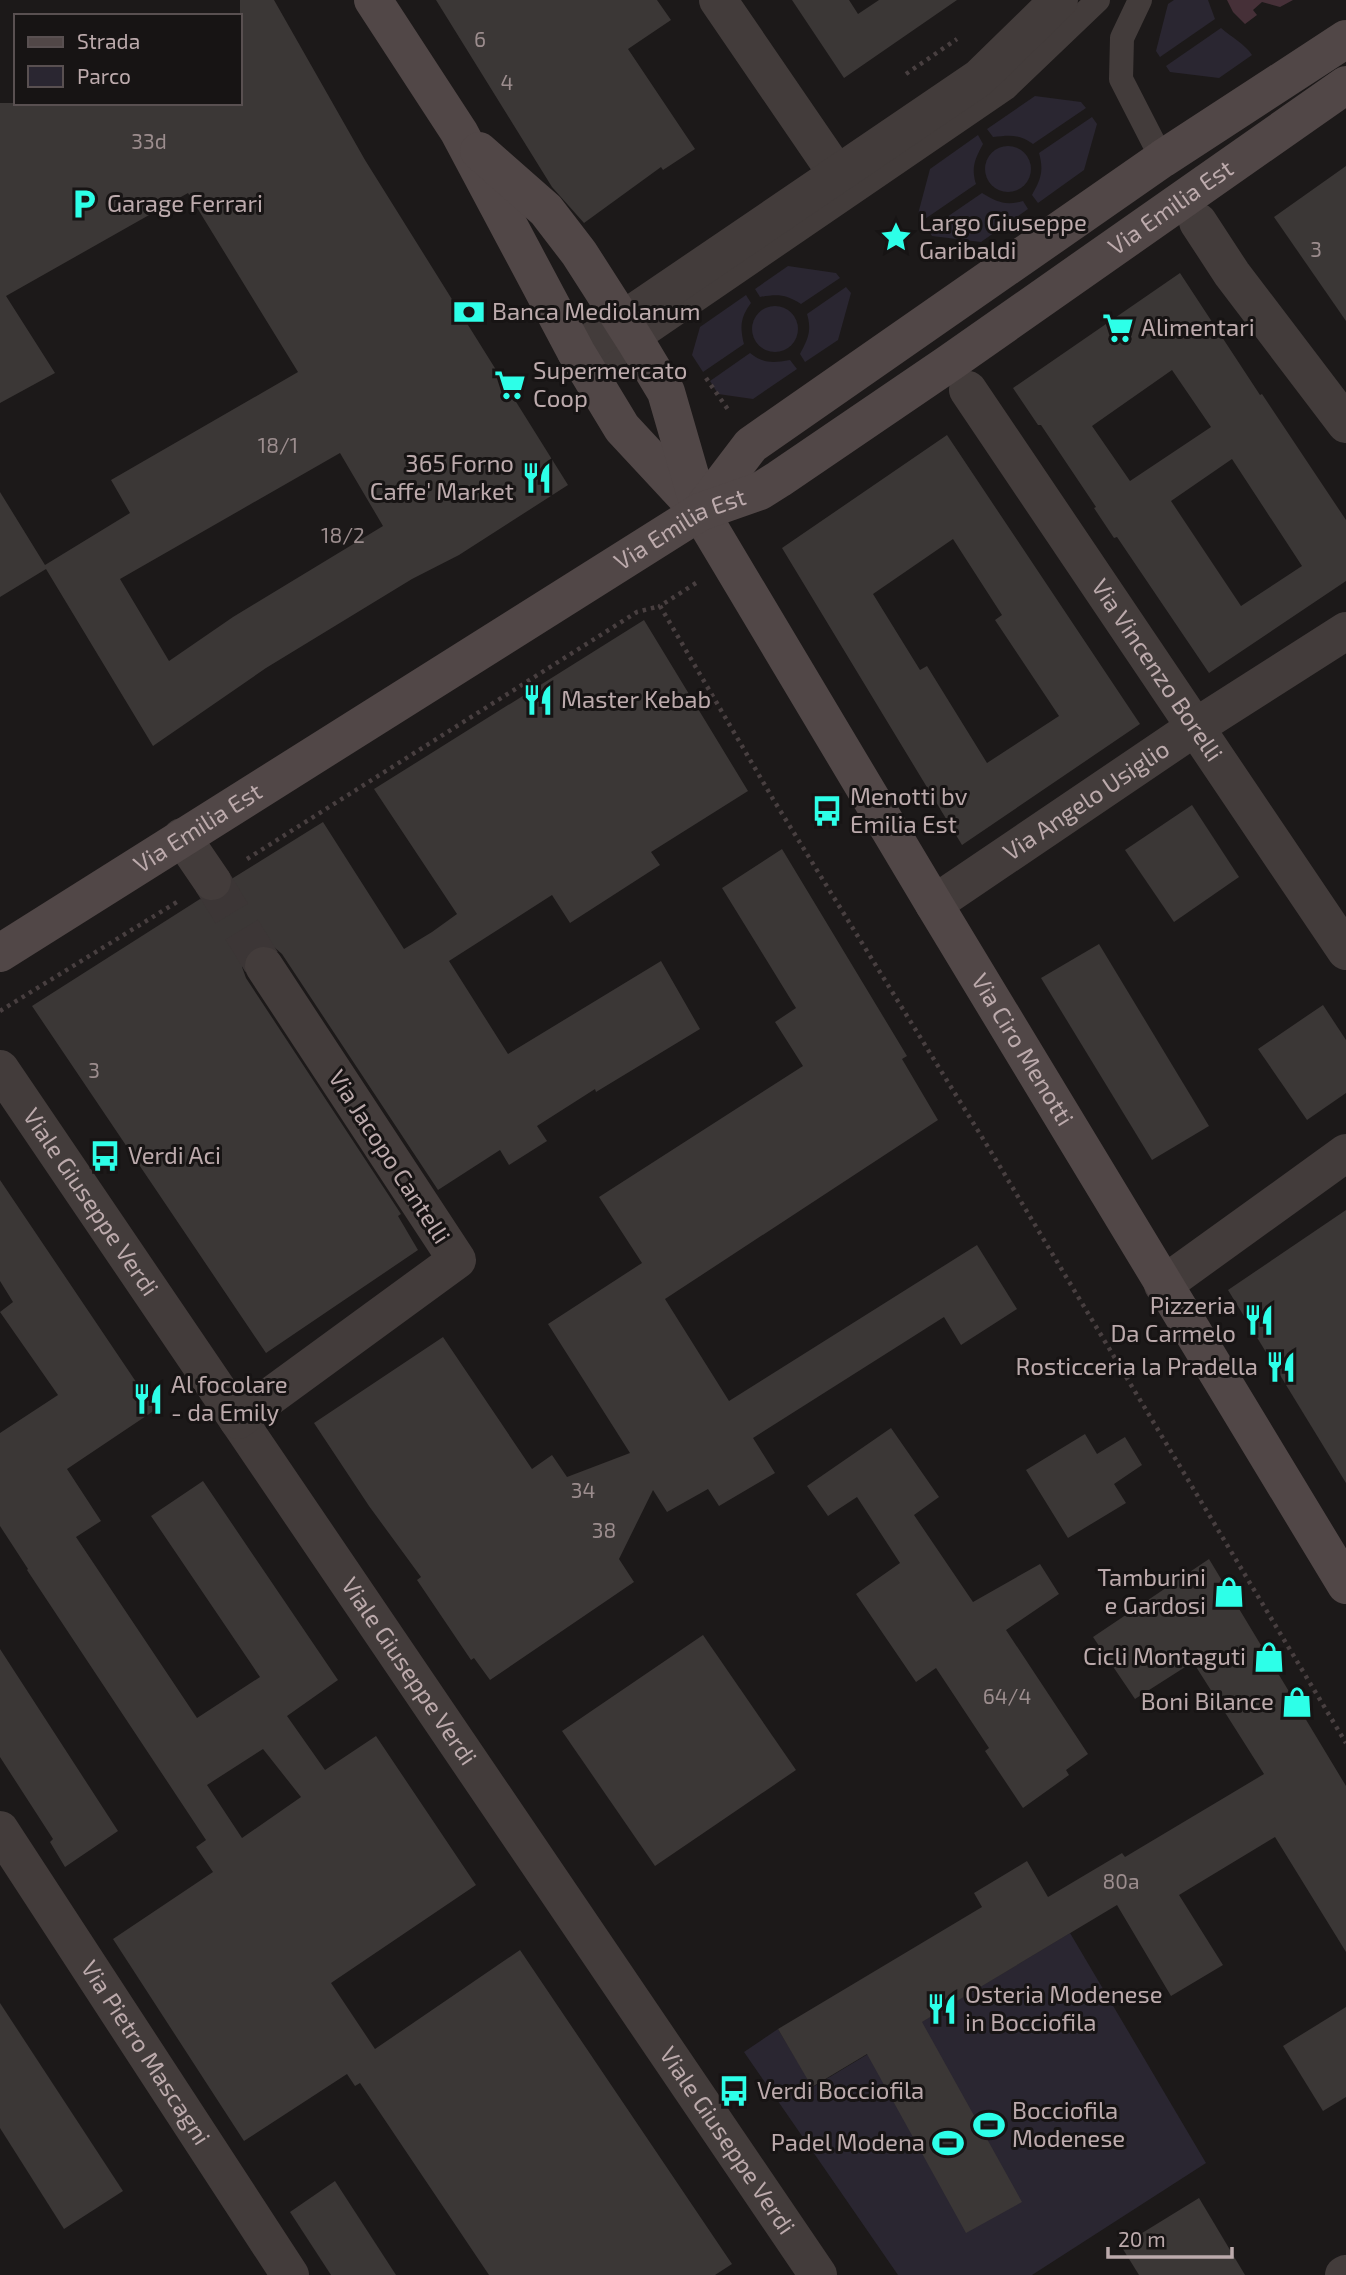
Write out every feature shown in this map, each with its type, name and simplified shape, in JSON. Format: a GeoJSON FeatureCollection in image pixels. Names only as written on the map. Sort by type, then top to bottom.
{"type":"FeatureCollection","features":[{"type":"Feature","properties":{"kind":"street"},"geometry":{"type":"LineString","coordinates":[[373,0],[459,132],[583,364],[622,428],[700,512]]}},
{"type":"Feature","properties":{"kind":"street"},"geometry":{"type":"LineString","coordinates":[[719,0],[836,174]]}},
{"type":"Feature","properties":{"kind":"street"},"geometry":{"type":"LineString","coordinates":[[583,364],[836,174],[979,78],[1056,1]]}},
{"type":"Feature","properties":{"kind":"street"},"geometry":{"type":"LineString","coordinates":[[700,512],[751,445],[1162,159],[1346,39]]}},
{"type":"Feature","properties":{"kind":"street","name":"Via Emilia Est"},"geometry":{"type":"LineString","coordinates":[[0,953],[700,512],[760,491],[779,479],[1346,85]]}},
{"type":"Feature","properties":{"kind":"street"},"geometry":{"type":"LineString","coordinates":[[459,132],[546,210],[579,253],[666,392],[700,512]]}},
{"type":"Feature","properties":{"kind":"street"},"geometry":{"type":"LineString","coordinates":[[1198,222],[1232,274],[1346,424]]}},
{"type":"Feature","properties":{"kind":"street","name":"Via Vincenzo Borelli"},"geometry":{"type":"LineString","coordinates":[[968,390],[1346,951]]}},
{"type":"Feature","properties":{"kind":"street","name":"Via Ciro Menotti"},"geometry":{"type":"LineString","coordinates":[[700,512],[1346,1585]]}},
{"type":"Feature","properties":{"kind":"street","name":"Via Angelo Usiglio"},"geometry":{"type":"LineString","coordinates":[[934,904],[1194,728],[1346,631]]}},
{"type":"Feature","properties":{"kind":"street"},"geometry":{"type":"LineString","coordinates":[[183,837],[212,881]]}},
{"type":"Feature","properties":{"kind":"street","name":"Via Jacopo Cantelli"},"geometry":{"type":"LineString","coordinates":[[238,1419],[457,1260],[264,967]]}},
{"type":"Feature","properties":{"kind":"street","name":"Viale Giuseppe Verdi"},"geometry":{"type":"LineString","coordinates":[[0,1069],[818,2275]]}},
{"type":"Feature","properties":{"kind":"street"},"geometry":{"type":"LineString","coordinates":[[1163,1284],[1346,1153]]}},
{"type":"Feature","properties":{"kind":"street","name":"Via Pietro Mascagni"},"geometry":{"type":"LineString","coordinates":[[0,1830],[290,2275]]}},
{"type":"Feature","properties":{"kind":"lane"},"geometry":{"type":"LineString","coordinates":[[628,331],[1006,88],[1098,0]]}},
{"type":"Feature","properties":{"kind":"lane"},"geometry":{"type":"LineString","coordinates":[[1140,0],[1122,38],[1121,79],[1162,159]]}},
{"type":"Feature","properties":{"kind":"path"},"geometry":{"type":"LineString","coordinates":[[0,1010],[212,881],[637,612],[660,606],[730,562]]}},
{"type":"Feature","properties":{"kind":"path"},"geometry":{"type":"LineString","coordinates":[[660,606],[1346,1743]]}},
{"type":"Feature","properties":{"kind":"green space"},"geometry":{"type":"Polygon","coordinates":[[[1174,0],[1208,0],[1215,19],[1160,57],[1156,51],[1168,4],[1174,0]]]}},
{"type":"Feature","properties":{"kind":"green space"},"geometry":{"type":"Polygon","coordinates":[[[1221,28],[1252,55],[1219,78],[1170,72],[1166,66],[1221,28]]]}},
{"type":"Feature","properties":{"kind":"green space"},"geometry":{"type":"Polygon","coordinates":[[[1035,96],[1081,102],[1086,108],[1033,144],[1014,136],[993,137],[987,129],[1035,96]]]}},
{"type":"Feature","properties":{"kind":"green space"},"geometry":{"type":"Polygon","coordinates":[[[1092,117],[1097,124],[1084,170],[1038,203],[1032,195],[1041,175],[1039,153],[1092,117]]]}},
{"type":"Feature","properties":{"kind":"green space"},"geometry":{"type":"Polygon","coordinates":[[[978,135],[983,144],[975,163],[976,184],[922,221],[918,214],[930,169],[978,135]]]}},
{"type":"Feature","properties":{"kind":"green space"},"geometry":{"type":"Polygon","coordinates":[[[1008,146],[1024,153],[1031,169],[1024,185],[1008,192],[992,185],[985,169],[992,153],[1008,146]]]}},
{"type":"Feature","properties":{"kind":"green space"},"geometry":{"type":"Polygon","coordinates":[[[982,193],[1001,202],[1023,201],[1028,209],[981,242],[932,236],[928,230],[982,193]]]}},
{"type":"Feature","properties":{"kind":"green space"},"geometry":{"type":"Polygon","coordinates":[[[788,266],[836,273],[840,278],[801,304],[781,296],[760,297],[755,289],[788,266]]]}},
{"type":"Feature","properties":{"kind":"green space"},"geometry":{"type":"Polygon","coordinates":[[[846,287],[851,293],[838,340],[805,362],[800,354],[808,335],[807,314],[846,287]]]}},
{"type":"Feature","properties":{"kind":"green space"},"geometry":{"type":"Polygon","coordinates":[[[746,295],[751,303],[742,323],[744,344],[703,372],[692,355],[700,327],[746,295]]]}},
{"type":"Feature","properties":{"kind":"green space"},"geometry":{"type":"Polygon","coordinates":[[[775,306],[791,313],[798,329],[791,345],[775,352],[759,345],[752,329],[759,313],[775,306]]]}},
{"type":"Feature","properties":{"kind":"green space"},"geometry":{"type":"Polygon","coordinates":[[[750,353],[769,362],[790,360],[797,369],[753,399],[718,394],[710,381],[750,353]]]}},
{"type":"Feature","properties":{"kind":"green space","name":"Bocciofila Modenese"},"geometry":{"type":"Polygon","coordinates":[[[1070,1933],[1206,2163],[1032,2275],[898,2275],[744,2052],[778,2029],[813,2087],[1070,1933]]]}},
{"type":"Feature","properties":{"kind":"shaded area"},"geometry":{"type":"Polygon","coordinates":[[[1227,0],[1293,0],[1280,7],[1262,2],[1253,10],[1257,15],[1245,24],[1233,12],[1227,0]]]}},
{"type":"Feature","properties":{"kind":"building"},"geometry":{"type":"Polygon","coordinates":[[[240,0],[274,0],[365,160],[568,485],[459,555],[412,579],[266,668],[153,746],[46,569],[0,597],[0,492],[45,565],[130,513],[111,480],[298,372],[188,193],[6,296],[55,373],[0,403],[0,103],[242,105],[240,0]],[[340,453],[120,579],[169,661],[233,617],[383,526],[340,453]]]}},
{"type":"Feature","properties":{"kind":"building"},"geometry":{"type":"Polygon","coordinates":[[[436,0],[657,0],[671,20],[628,49],[695,149],[663,170],[661,167],[584,223],[552,187],[436,0]]]}},
{"type":"Feature","properties":{"kind":"building"},"geometry":{"type":"Polygon","coordinates":[[[792,0],[849,0],[858,14],[879,0],[957,0],[844,78],[792,0]]]}},
{"type":"Feature","properties":{"kind":"building"},"geometry":{"type":"Polygon","coordinates":[[[1346,166],[1346,321],[1274,217],[1346,166]]]}},
{"type":"Feature","properties":{"kind":"building"},"geometry":{"type":"Polygon","coordinates":[[[1180,273],[1346,520],[1346,581],[1209,673],[1117,537],[1114,538],[1041,425],[1038,425],[1013,388],[1180,273]],[[1172,370],[1092,426],[1130,481],[1211,427],[1172,370]],[[1232,459],[1171,501],[1241,606],[1302,566],[1232,459]]]}},
{"type":"Feature","properties":{"kind":"building"},"geometry":{"type":"Polygon","coordinates":[[[947,435],[1140,724],[962,845],[782,548],[947,435]],[[953,539],[873,594],[920,670],[927,666],[987,763],[1059,716],[995,620],[1002,615],[953,539]]]}},
{"type":"Feature","properties":{"kind":"building"},"geometry":{"type":"Polygon","coordinates":[[[644,620],[748,791],[651,852],[660,865],[570,923],[552,895],[449,961],[508,1054],[661,961],[700,1029],[596,1092],[595,1089],[537,1126],[547,1141],[509,1165],[500,1150],[438,1190],[282,954],[274,947],[263,944],[251,948],[244,957],[242,967],[246,978],[401,1214],[398,1216],[418,1250],[266,1353],[32,1006],[200,899],[213,903],[224,899],[232,890],[233,878],[323,822],[404,949],[432,932],[457,914],[374,789],[644,620]]]}},
{"type":"Feature","properties":{"kind":"building"},"geometry":{"type":"Polygon","coordinates":[[[1192,805],[1239,877],[1174,922],[1125,850],[1192,805]]]}},
{"type":"Feature","properties":{"kind":"building"},"geometry":{"type":"Polygon","coordinates":[[[782,849],[907,1056],[902,1059],[938,1120],[665,1299],[729,1401],[977,1245],[1017,1309],[961,1345],[944,1317],[753,1438],[775,1473],[719,1506],[708,1489],[667,1512],[653,1490],[619,1559],[634,1582],[490,1680],[474,1658],[471,1660],[417,1580],[421,1577],[369,1506],[314,1423],[443,1337],[532,1469],[552,1455],[567,1477],[630,1453],[548,1324],[642,1263],[599,1197],[803,1066],[775,1022],[796,1008],[722,888],[782,849]]]}},
{"type":"Feature","properties":{"kind":"building"},"geometry":{"type":"Polygon","coordinates":[[[1099,944],[1209,1126],[1152,1160],[1041,978],[1099,944]]]}},
{"type":"Feature","properties":{"kind":"building"},"geometry":{"type":"Polygon","coordinates":[[[1323,1005],[1346,1040],[1346,1093],[1307,1120],[1258,1049],[1323,1005]]]}},
{"type":"Feature","properties":{"kind":"building"},"geometry":{"type":"Polygon","coordinates":[[[0,1180],[155,1410],[67,1469],[101,1521],[76,1537],[197,1718],[260,1677],[151,1516],[203,1481],[338,1680],[287,1716],[325,1770],[376,1736],[476,1885],[331,1983],[375,2049],[520,1950],[732,2264],[715,2275],[489,2275],[360,2083],[355,2086],[347,2074],[244,2141],[113,1939],[213,1872],[196,1847],[206,1840],[0,1526],[0,1433],[58,1395],[0,1312],[13,1302],[0,1281],[0,1180]],[[263,1749],[207,1785],[242,1838],[301,1797],[263,1749]]]}},
{"type":"Feature","properties":{"kind":"building"},"geometry":{"type":"Polygon","coordinates":[[[1346,1210],[1346,1483],[1228,1290],[1346,1210]]]}},
{"type":"Feature","properties":{"kind":"building"},"geometry":{"type":"Polygon","coordinates":[[[891,1428],[939,1497],[914,1515],[973,1602],[1040,1564],[1059,1594],[1006,1630],[1088,1754],[1066,1770],[1069,1775],[1023,1808],[985,1751],[989,1748],[936,1668],[916,1682],[856,1594],[900,1563],[857,1497],[828,1516],[807,1486],[891,1428]]]}},
{"type":"Feature","properties":{"kind":"building"},"geometry":{"type":"Polygon","coordinates":[[[1085,1434],[1097,1454],[1125,1437],[1142,1465],[1114,1484],[1126,1503],[1068,1538],[1026,1470],[1085,1434]]]}},
{"type":"Feature","properties":{"kind":"building"},"geometry":{"type":"Polygon","coordinates":[[[1209,1559],[1346,1786],[1346,1952],[1275,1837],[1179,1895],[1223,1965],[1171,1996],[1117,1905],[922,2022],[1022,2202],[966,2233],[867,2054],[812,2087],[778,2029],[982,1907],[974,1893],[1027,1861],[1048,1897],[1122,1853],[1125,1857],[1264,1774],[1193,1662],[1135,1699],[1093,1637],[1209,1559]]]}},
{"type":"Feature","properties":{"kind":"building"},"geometry":{"type":"Polygon","coordinates":[[[703,1635],[796,1770],[655,1866],[562,1731],[703,1635]]]}},
{"type":"Feature","properties":{"kind":"building"},"geometry":{"type":"Polygon","coordinates":[[[0,1649],[118,1831],[65,1867],[50,1842],[53,1839],[0,1757],[0,1649]]]}},
{"type":"Feature","properties":{"kind":"building"},"geometry":{"type":"Polygon","coordinates":[[[0,2003],[123,2191],[64,2229],[0,2128],[0,2003]]]}},
{"type":"Feature","properties":{"kind":"building"},"geometry":{"type":"Polygon","coordinates":[[[1346,2007],[1346,2097],[1323,2111],[1283,2046],[1346,2007]]]}},
{"type":"Feature","properties":{"kind":"building"},"geometry":{"type":"Polygon","coordinates":[[[335,2181],[396,2275],[331,2275],[290,2212],[335,2181]]]}},
{"type":"Feature","properties":{"kind":"building"},"geometry":{"type":"Polygon","coordinates":[[[1199,2198],[1245,2275],[1139,2275],[1121,2246],[1199,2198]]]}},
{"type":"Feature","properties":{"kind":"tunnel"},"geometry":{"type":"LineString","coordinates":[[212,881],[264,966]]}},
{"type":"Feature","properties":{"kind":"place","name":"Garage Ferrari"},"geometry":{"type":"Point","coordinates":[84,204]}},
{"type":"Feature","properties":{"kind":"place","name":"Largo Giuseppe Garibaldi"},"geometry":{"type":"Point","coordinates":[896,237]}},
{"type":"Feature","properties":{"kind":"place","name":"Banca Mediolanum"},"geometry":{"type":"Point","coordinates":[469,312]}},
{"type":"Feature","properties":{"kind":"place","name":"Alimentari"},"geometry":{"type":"Point","coordinates":[1118,328]}},
{"type":"Feature","properties":{"kind":"place","name":"Supermercato Coop"},"geometry":{"type":"Point","coordinates":[510,385]}},
{"type":"Feature","properties":{"kind":"place","name":"365 Forno Caffe' Market"},"geometry":{"type":"Point","coordinates":[537,478]}},
{"type":"Feature","properties":{"kind":"place","name":"Master Kebab"},"geometry":{"type":"Point","coordinates":[538,700]}},
{"type":"Feature","properties":{"kind":"place","name":"Menotti bv Emilia Est"},"geometry":{"type":"Point","coordinates":[827,811]}},
{"type":"Feature","properties":{"kind":"place","name":"Verdi Aci"},"geometry":{"type":"Point","coordinates":[105,1156]}},
{"type":"Feature","properties":{"kind":"place","name":"Pizzeria Da Carmelo"},"geometry":{"type":"Point","coordinates":[1259,1320]}},
{"type":"Feature","properties":{"kind":"place","name":"Rosticceria la Pradella"},"geometry":{"type":"Point","coordinates":[1281,1367]}},
{"type":"Feature","properties":{"kind":"place","name":"Al focolare - da Emily"},"geometry":{"type":"Point","coordinates":[148,1399]}},
{"type":"Feature","properties":{"kind":"place","name":"Tamburini e Gardosi"},"geometry":{"type":"Point","coordinates":[1229,1592]}},
{"type":"Feature","properties":{"kind":"place","name":"Cicli Montaguti"},"geometry":{"type":"Point","coordinates":[1269,1657]}},
{"type":"Feature","properties":{"kind":"place","name":"Boni Bilance"},"geometry":{"type":"Point","coordinates":[1297,1702]}},
{"type":"Feature","properties":{"kind":"place","name":"Osteria Modenese in Bocciofila"},"geometry":{"type":"Point","coordinates":[942,2009]}},
{"type":"Feature","properties":{"kind":"place","name":"Verdi Bocciofila"},"geometry":{"type":"Point","coordinates":[734,2091]}},
{"type":"Feature","properties":{"kind":"place","name":"Bocciofila Modenese"},"geometry":{"type":"Point","coordinates":[989,2125]}},
{"type":"Feature","properties":{"kind":"place","name":"Padel Modena"},"geometry":{"type":"Point","coordinates":[948,2143]}}]}
